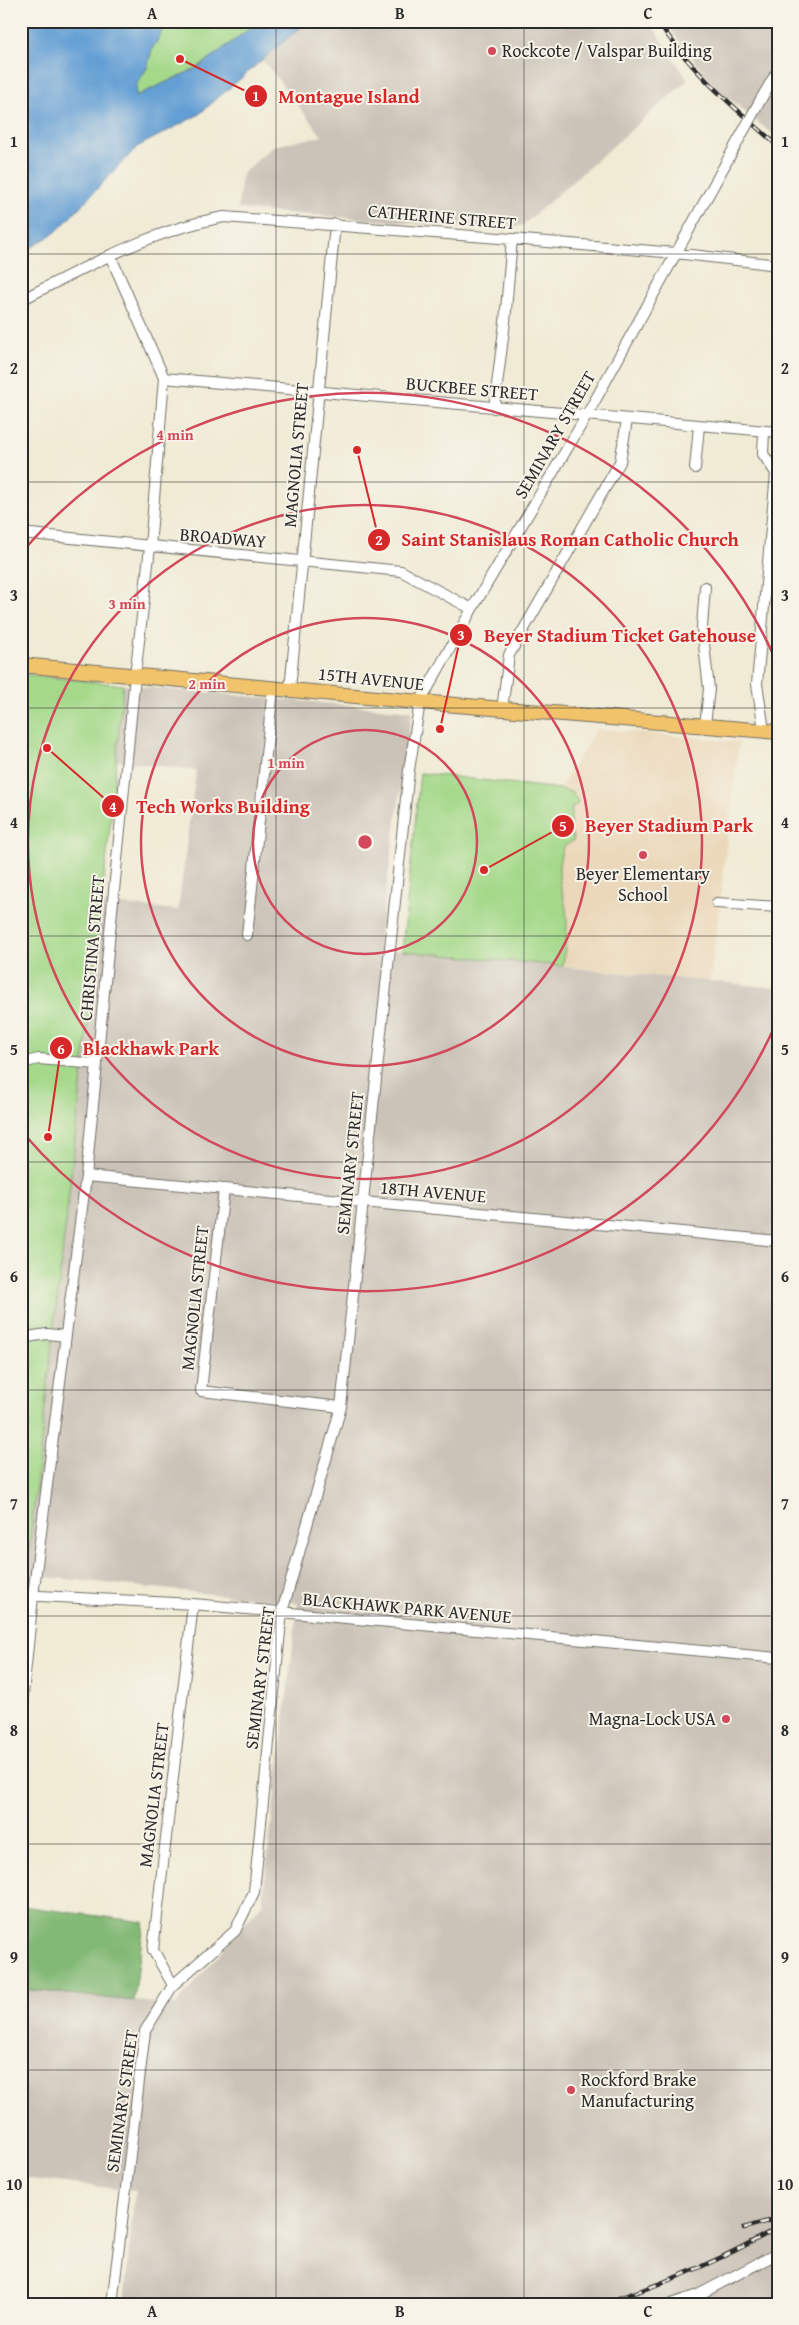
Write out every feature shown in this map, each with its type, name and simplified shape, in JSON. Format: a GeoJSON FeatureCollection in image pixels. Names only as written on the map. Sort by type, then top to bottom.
{"type":"FeatureCollection","features":[{"type":"Feature","properties":{"kind":"main road","name":"15TH AVENUE"},"geometry":{"type":"LineString","coordinates":[[21,665],[502,710],[771,731]]}},
{"type":"Feature","properties":{"kind":"street","name":"SEMINARY STREET"},"geometry":{"type":"LineString","coordinates":[[112,2304],[145,2030],[173,1985],[236,1931],[254,1892],[282,1612],[341,1408],[409,770],[420,702],[472,609],[587,415],[778,70]]}},
{"type":"Feature","properties":{"kind":"street","name":"CATHERINE STREET"},"geometry":{"type":"LineString","coordinates":[[21,300],[110,255],[192,222],[224,217],[334,224],[676,253],[778,265]]}},
{"type":"Feature","properties":{"kind":"street","name":"MAGNOLIA STREET"},"geometry":{"type":"LineString","coordinates":[[290,689],[334,224]]}},
{"type":"Feature","properties":{"kind":"street"},"geometry":{"type":"LineString","coordinates":[[494,408],[505,322],[512,239]]}},
{"type":"Feature","properties":{"kind":"street","name":"CHRISTINA STREET"},"geometry":{"type":"LineString","coordinates":[[21,1714],[33,1596],[86,1176],[135,676],[150,547],[164,378],[110,255]]}},
{"type":"Feature","properties":{"kind":"street","name":"BUCKBEE STREET"},"geometry":{"type":"LineString","coordinates":[[164,378],[778,432]]}},
{"type":"Feature","properties":{"kind":"street"},"geometry":{"type":"LineString","coordinates":[[502,710],[510,654],[620,462],[627,420]]}},
{"type":"Feature","properties":{"kind":"street"},"geometry":{"type":"LineString","coordinates":[[696,468],[699,426]]}},
{"type":"Feature","properties":{"kind":"street"},"geometry":{"type":"LineString","coordinates":[[764,431],[763,454],[776,473],[757,684],[771,731]]}},
{"type":"Feature","properties":{"kind":"street","name":"BROADWAY"},"geometry":{"type":"LineString","coordinates":[[21,533],[401,571],[472,609]]}},
{"type":"Feature","properties":{"kind":"street"},"geometry":{"type":"LineString","coordinates":[[705,587],[702,628],[709,689],[705,725]]}},
{"type":"Feature","properties":{"kind":"street"},"geometry":{"type":"LineString","coordinates":[[247,935],[273,688]]}},
{"type":"Feature","properties":{"kind":"street"},"geometry":{"type":"LineString","coordinates":[[717,902],[778,907]]}},
{"type":"Feature","properties":{"kind":"street"},"geometry":{"type":"LineString","coordinates":[[21,1063],[38,1059],[97,1064]]}},
{"type":"Feature","properties":{"kind":"street","name":"18TH AVENUE"},"geometry":{"type":"LineString","coordinates":[[86,1176],[778,1241]]}},
{"type":"Feature","properties":{"kind":"street","name":"MAGNOLIA STREET"},"geometry":{"type":"LineString","coordinates":[[224,1189],[201,1391],[341,1408]]}},
{"type":"Feature","properties":{"kind":"street"},"geometry":{"type":"LineString","coordinates":[[21,1338],[47,1334],[66,1336]]}},
{"type":"Feature","properties":{"kind":"street","name":"BLACKHAWK PARK AVENUE"},"geometry":{"type":"LineString","coordinates":[[21,1596],[193,1604],[778,1658]]}},
{"type":"Feature","properties":{"kind":"street","name":"MAGNOLIA STREET"},"geometry":{"type":"LineString","coordinates":[[173,1985],[153,1950],[193,1604]]}},
{"type":"Feature","properties":{"kind":"street"},"geometry":{"type":"LineString","coordinates":[[671,2304],[698,2295],[778,2253]]}},
{"type":"Feature","properties":{"kind":"shaded area"},"geometry":{"type":"Polygon","coordinates":[[[308,21],[649,21],[688,80],[523,225],[500,230],[238,209],[242,174],[273,146],[322,136],[263,60],[308,21]]]}},
{"type":"Feature","properties":{"kind":"shaded area"},"geometry":{"type":"Polygon","coordinates":[[[664,21],[778,21],[778,139],[713,85],[664,21]]]}},
{"type":"Feature","properties":{"kind":"shaded area"},"geometry":{"type":"Polygon","coordinates":[[[123,685],[412,711],[378,946],[402,951],[778,988],[778,2304],[124,2304],[135,2191],[21,2178],[21,1989],[176,2005],[262,1904],[298,1603],[26,1575],[101,903],[178,910],[196,770],[117,761],[111,818],[123,685]]]}},
{"type":"Feature","properties":{"kind":"shaded area","name":"Beyer Elementary School"},"geometry":{"type":"Polygon","coordinates":[[[596,729],[739,742],[710,981],[563,966],[567,922],[558,877],[558,862],[563,847],[555,834],[560,789],[596,729]]]}},
{"type":"Feature","properties":{"kind":"green space"},"geometry":{"type":"Polygon","coordinates":[[[162,21],[260,21],[197,68],[136,96],[137,83],[147,68],[152,49],[161,34],[162,21]]]}},
{"type":"Feature","properties":{"kind":"green space"},"geometry":{"type":"Polygon","coordinates":[[[21,674],[123,685],[111,818],[25,1586],[21,1586],[21,674]]]}},
{"type":"Feature","properties":{"kind":"green space"},"geometry":{"type":"Polygon","coordinates":[[[420,773],[560,789],[571,792],[578,801],[572,808],[570,828],[574,840],[563,847],[559,870],[567,923],[563,966],[402,951],[420,773]]]}},
{"type":"Feature","properties":{"kind":"green space"},"geometry":{"type":"Polygon","coordinates":[[[21,1906],[144,1922],[134,2001],[21,1989],[21,1906]]]}},
{"type":"Feature","properties":{"kind":"water"},"geometry":{"type":"Polygon","coordinates":[[[21,21],[162,21],[161,34],[152,49],[147,68],[137,83],[136,96],[197,68],[260,21],[308,21],[198,115],[137,147],[56,232],[21,254],[21,21]]]}},
{"type":"Feature","properties":{"kind":"railway"},"geometry":{"type":"LineString","coordinates":[[658,21],[670,39],[698,72],[729,103],[778,146]]}},
{"type":"Feature","properties":{"kind":"railway"},"geometry":{"type":"LineString","coordinates":[[744,2228],[778,2218]]}},
{"type":"Feature","properties":{"kind":"railway"},"geometry":{"type":"LineString","coordinates":[[619,2298],[660,2284],[700,2267],[778,2227]]}},
{"type":"Feature","properties":{"kind":"place","name":"Rockcote / Valspar Building"},"geometry":{"type":"Point","coordinates":[492,51]}},
{"type":"Feature","properties":{"kind":"place","name":"Montague Island"},"geometry":{"type":"Point","coordinates":[180,59]}},
{"type":"Feature","properties":{"kind":"place","name":"Saint Stanislaus Roman Catholic Church"},"geometry":{"type":"Point","coordinates":[357,450]}},
{"type":"Feature","properties":{"kind":"place","name":"Beyer Stadium Ticket Gatehouse"},"geometry":{"type":"Point","coordinates":[440,729]}},
{"type":"Feature","properties":{"kind":"place","name":"Tech Works Building"},"geometry":{"type":"Point","coordinates":[47,748]}},
{"type":"Feature","properties":{"kind":"place","name":"Beyer Elementary School"},"geometry":{"type":"Point","coordinates":[643,855]}},
{"type":"Feature","properties":{"kind":"place","name":"Beyer Stadium Park"},"geometry":{"type":"Point","coordinates":[484,870]}},
{"type":"Feature","properties":{"kind":"place","name":"Blackhawk Park"},"geometry":{"type":"Point","coordinates":[48,1137]}},
{"type":"Feature","properties":{"kind":"place","name":"Magna-Lock USA"},"geometry":{"type":"Point","coordinates":[726,1719]}},
{"type":"Feature","properties":{"kind":"place","name":"Rockford Brake Manufacturing"},"geometry":{"type":"Point","coordinates":[571,2090]}}]}
